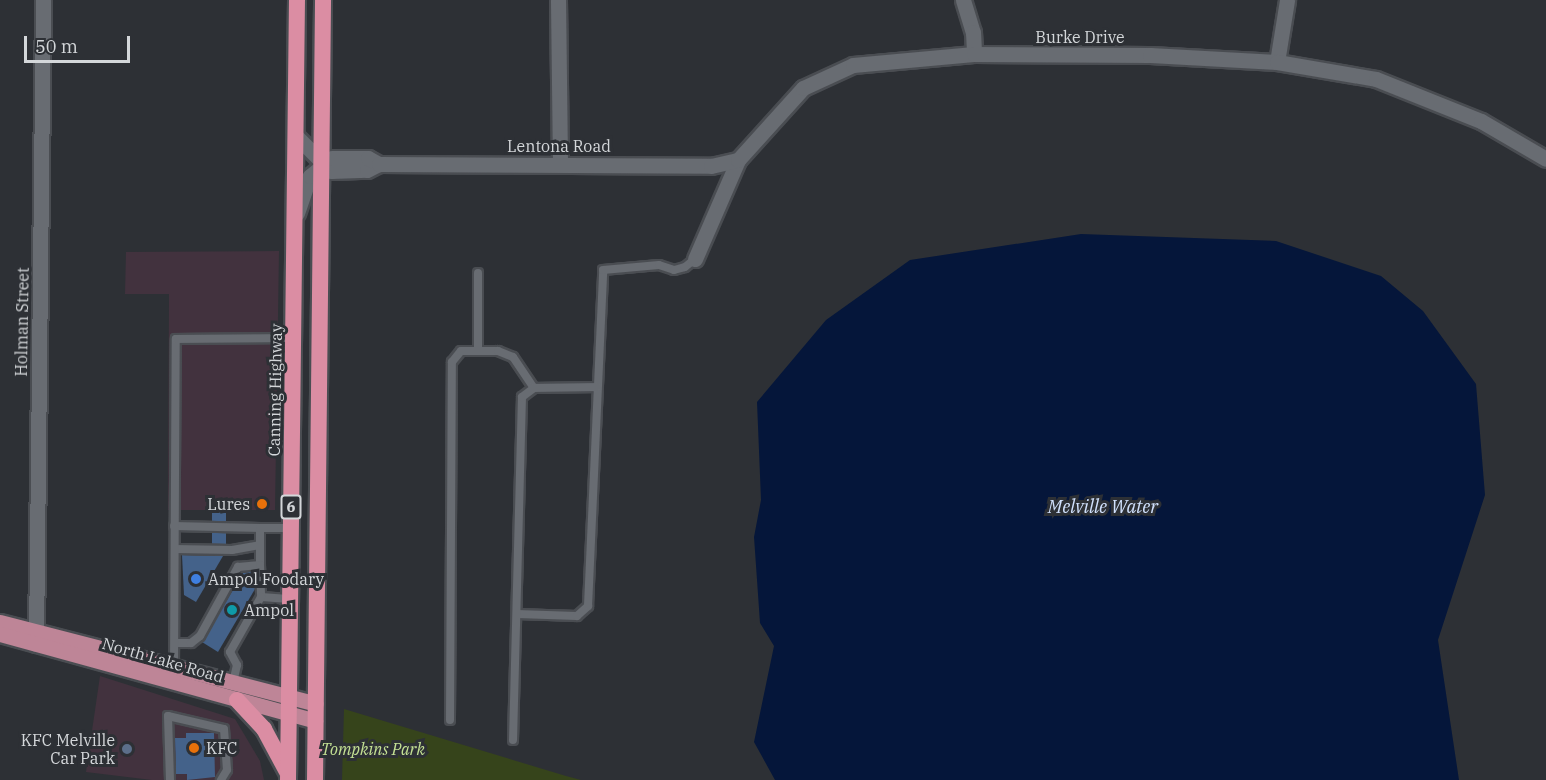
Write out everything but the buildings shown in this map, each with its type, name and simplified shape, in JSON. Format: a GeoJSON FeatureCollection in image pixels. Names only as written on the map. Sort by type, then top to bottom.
{"type":"FeatureCollection","features":[{"type":"Feature","properties":{"kind":"highway","name":"Canning Highway"},"geometry":{"type":"LineString","coordinates":[[288,777],[297,0]]}},
{"type":"Feature","properties":{"kind":"highway","name":"6"},"geometry":{"type":"LineString","coordinates":[[315,780],[323,0]]}},
{"type":"Feature","properties":{"kind":"highway"},"geometry":{"type":"LineString","coordinates":[[237,700],[264,729],[288,777]]}},
{"type":"Feature","properties":{"kind":"main road","name":"North Lake Road"},"geometry":{"type":"LineString","coordinates":[[0,622],[36,638],[237,700],[289,705],[316,704]]}},
{"type":"Feature","properties":{"kind":"main road","name":"North Lake Road"},"geometry":{"type":"LineString","coordinates":[[0,634],[36,638],[233,683],[289,705],[315,721]]}},
{"type":"Feature","properties":{"kind":"street","name":"Holman Street"},"geometry":{"type":"LineString","coordinates":[[36,638],[43,0]]}},
{"type":"Feature","properties":{"kind":"street"},"geometry":{"type":"LineString","coordinates":[[558,0],[560,164]]}},
{"type":"Feature","properties":{"kind":"street"},"geometry":{"type":"LineString","coordinates":[[963,0],[973,32],[974,54]]}},
{"type":"Feature","properties":{"kind":"street"},"geometry":{"type":"LineString","coordinates":[[1277,62],[1287,0]]}},
{"type":"Feature","properties":{"kind":"street","name":"Burke Drive"},"geometry":{"type":"LineString","coordinates":[[695,259],[738,160],[803,88],[852,65],[974,54],[1150,55],[1277,62],[1376,79],[1481,121],[1546,159]]}},
{"type":"Feature","properties":{"kind":"street"},"geometry":{"type":"LineString","coordinates":[[295,135],[322,163],[310,176],[295,219]]}},
{"type":"Feature","properties":{"kind":"street","name":"Lentona Road"},"geometry":{"type":"LineString","coordinates":[[322,163],[331,171],[367,170],[379,164],[711,166],[738,160]]}},
{"type":"Feature","properties":{"kind":"lane"},"geometry":{"type":"LineString","coordinates":[[517,614],[577,616],[588,606],[603,270],[659,265],[674,270],[685,267],[695,259]]}},
{"type":"Feature","properties":{"kind":"lane"},"geometry":{"type":"LineString","coordinates":[[478,273],[478,351]]}},
{"type":"Feature","properties":{"kind":"lane"},"geometry":{"type":"LineString","coordinates":[[174,669],[176,643],[174,526],[176,339],[293,338]]}},
{"type":"Feature","properties":{"kind":"lane"},"geometry":{"type":"LineString","coordinates":[[450,720],[452,363],[461,351],[478,351],[513,357],[534,388]]}},
{"type":"Feature","properties":{"kind":"lane"},"geometry":{"type":"LineString","coordinates":[[513,740],[522,397],[534,388],[597,387]]}},
{"type":"Feature","properties":{"kind":"lane"},"geometry":{"type":"LineString","coordinates":[[174,526],[291,528]]}},
{"type":"Feature","properties":{"kind":"lane"},"geometry":{"type":"LineString","coordinates":[[233,683],[237,665],[230,652],[261,597],[260,528]]}},
{"type":"Feature","properties":{"kind":"lane"},"geometry":{"type":"LineString","coordinates":[[175,549],[232,550],[260,545]]}},
{"type":"Feature","properties":{"kind":"lane"},"geometry":{"type":"LineString","coordinates":[[176,643],[191,643],[200,636],[238,567],[260,565]]}},
{"type":"Feature","properties":{"kind":"lane"},"geometry":{"type":"LineString","coordinates":[[261,597],[290,599]]}},
{"type":"Feature","properties":{"kind":"lane"},"geometry":{"type":"LineString","coordinates":[[170,780],[168,716],[224,729],[227,770],[221,780]]}},
{"type":"Feature","properties":{"kind":"shaded area"},"geometry":{"type":"Polygon","coordinates":[[[279,251],[275,510],[168,510],[169,294],[125,294],[126,252],[279,251]]]}},
{"type":"Feature","properties":{"kind":"shaded area"},"geometry":{"type":"Polygon","coordinates":[[[100,676],[235,719],[260,761],[264,780],[152,780],[86,772],[100,676]]]}},
{"type":"Feature","properties":{"kind":"green space","name":"Tompkins Park"},"geometry":{"type":"Polygon","coordinates":[[[344,709],[566,776],[581,780],[342,780],[344,709]]]}},
{"type":"Feature","properties":{"kind":"water","name":"Melville Water"},"geometry":{"type":"Polygon","coordinates":[[[1081,234],[1276,241],[1381,276],[1423,311],[1476,384],[1485,495],[1438,640],[1459,780],[775,780],[754,742],[774,646],[760,623],[754,537],[761,500],[757,402],[826,320],[910,260],[1081,234]]]}},
{"type":"Feature","properties":{"kind":"place","name":"Lures"},"geometry":{"type":"Point","coordinates":[262,504]}},
{"type":"Feature","properties":{"kind":"place","name":"Ampol Foodary"},"geometry":{"type":"Point","coordinates":[196,579]}},
{"type":"Feature","properties":{"kind":"place","name":"Ampol"},"geometry":{"type":"Point","coordinates":[232,610]}},
{"type":"Feature","properties":{"kind":"place","name":"KFC"},"geometry":{"type":"Point","coordinates":[194,748]}},
{"type":"Feature","properties":{"kind":"place","name":"KFC Melville Car Park"},"geometry":{"type":"Point","coordinates":[127,749]}}]}
